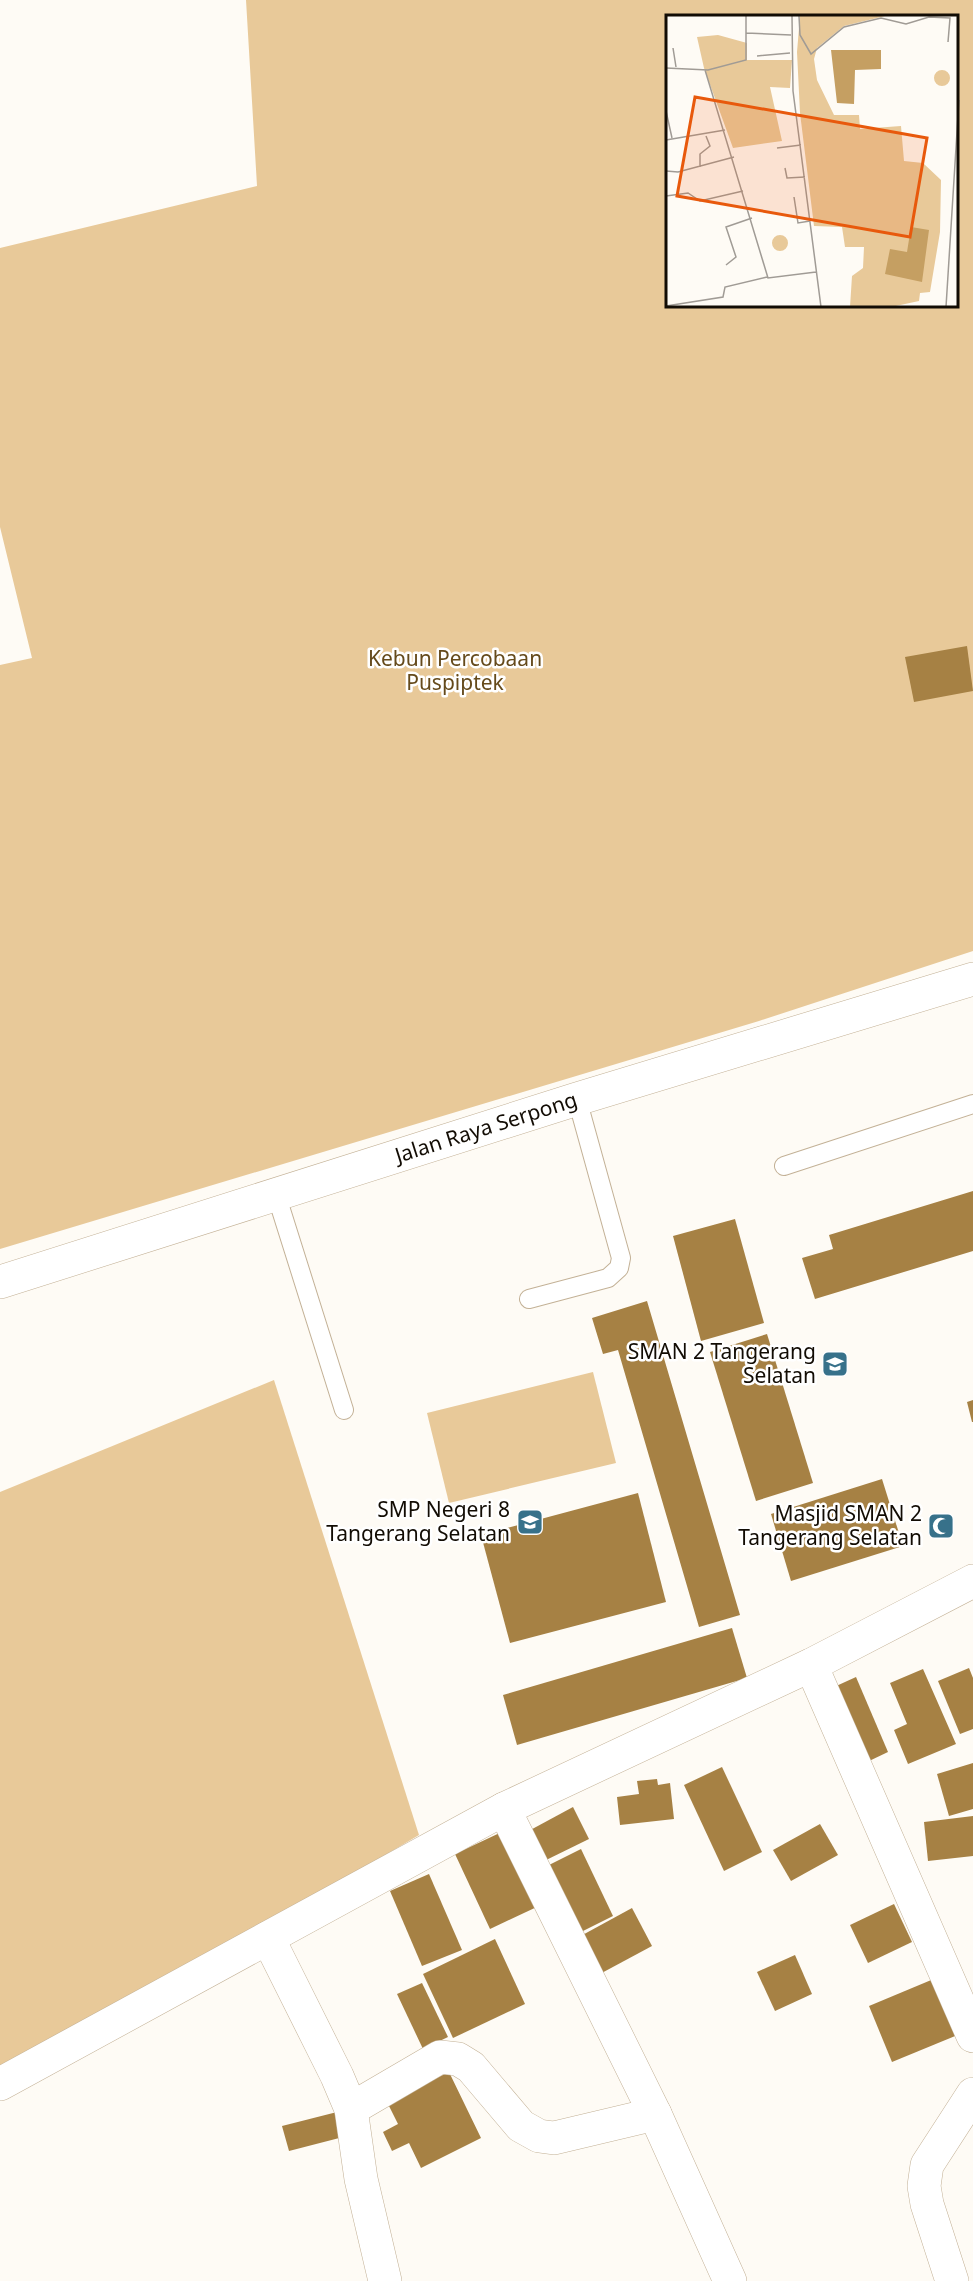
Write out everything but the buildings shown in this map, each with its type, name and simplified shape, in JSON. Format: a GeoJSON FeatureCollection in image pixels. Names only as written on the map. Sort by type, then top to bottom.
{"type":"FeatureCollection","features":[{"type":"Feature","properties":{"kind":"street","name":"Jalan Raya Serpong"},"geometry":{"type":"LineString","coordinates":[[0,1282],[577,1100],[973,979]]}},
{"type":"Feature","properties":{"kind":"street"},"geometry":{"type":"LineString","coordinates":[[0,2084],[504,1809],[811,1665],[973,1581]]}},
{"type":"Feature","properties":{"kind":"street"},"geometry":{"type":"LineString","coordinates":[[811,1665],[973,2036]]}},
{"type":"Feature","properties":{"kind":"street"},"geometry":{"type":"LineString","coordinates":[[504,1809],[655,2114],[730,2281]]}},
{"type":"Feature","properties":{"kind":"street"},"geometry":{"type":"LineString","coordinates":[[268,1938],[351,2109],[361,2179],[385,2281]]}},
{"type":"Feature","properties":{"kind":"street"},"geometry":{"type":"LineString","coordinates":[[351,2109],[440,2057],[458,2059],[471,2067],[521,2126],[539,2136],[554,2138],[655,2114]]}},
{"type":"Feature","properties":{"kind":"street"},"geometry":{"type":"LineString","coordinates":[[952,2281],[927,2204],[924,2186],[927,2165],[973,2094]]}},
{"type":"Feature","properties":{"kind":"lane"},"geometry":{"type":"LineString","coordinates":[[529,1299],[608,1278],[619,1268],[621,1258],[577,1100]]}},
{"type":"Feature","properties":{"kind":"lane"},"geometry":{"type":"LineString","coordinates":[[784,1166],[973,1104]]}},
{"type":"Feature","properties":{"kind":"lane"},"geometry":{"type":"LineString","coordinates":[[276,1194],[344,1410]]}},
{"type":"Feature","properties":{"kind":"green space","name":"Kebun Percobaan Puspiptek"},"geometry":{"type":"Polygon","coordinates":[[[246,0],[973,0],[973,951],[759,1021],[0,1249],[0,665],[32,658],[0,527],[0,248],[257,186],[246,0]]]}},
{"type":"Feature","properties":{"kind":"green space"},"geometry":{"type":"Polygon","coordinates":[[[593,1372],[616,1463],[449,1503],[427,1413],[593,1372]]]}},
{"type":"Feature","properties":{"kind":"green space"},"geometry":{"type":"Polygon","coordinates":[[[274,1380],[419,1835],[0,2083],[0,1492],[274,1380]]]}},
{"type":"Feature","properties":{"kind":"place","name":"SMAN 2 Tangerang Selatan"},"geometry":{"type":"Point","coordinates":[835,1364]}},
{"type":"Feature","properties":{"kind":"place","name":"SMP Negeri 8 Tangerang Selatan"},"geometry":{"type":"Point","coordinates":[530,1522]}},
{"type":"Feature","properties":{"kind":"place","name":"Masjid SMAN 2 Tangerang Selatan"},"geometry":{"type":"Point","coordinates":[941,1526]}}]}
